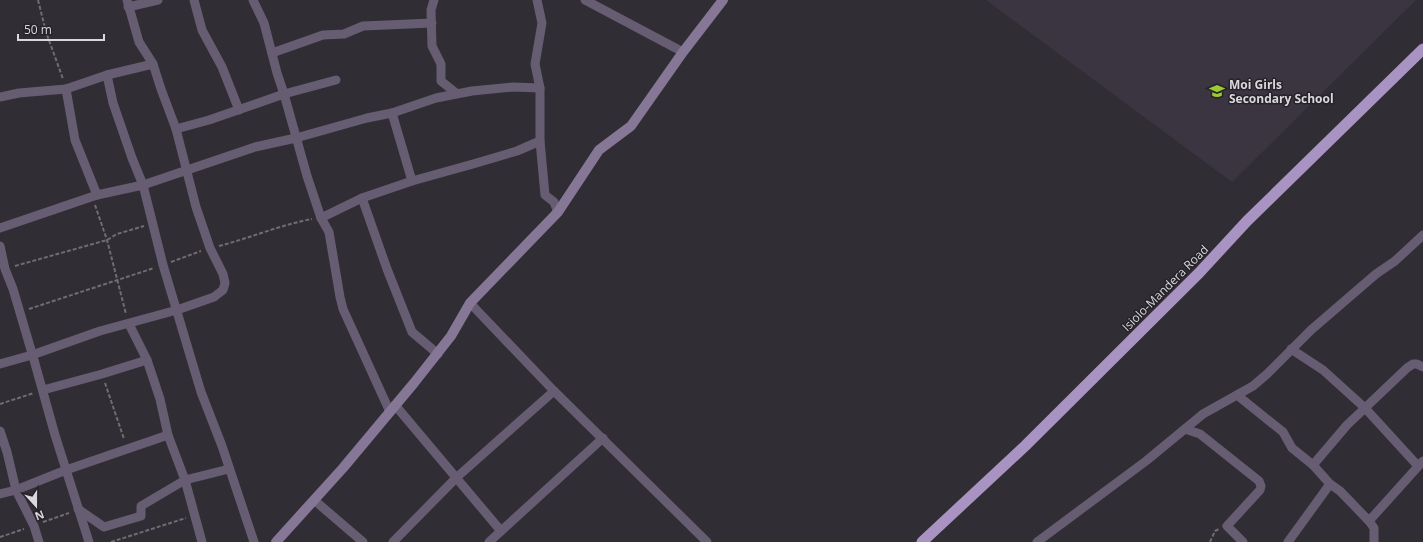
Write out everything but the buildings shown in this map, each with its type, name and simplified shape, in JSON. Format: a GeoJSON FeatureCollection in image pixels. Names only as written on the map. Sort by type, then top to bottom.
{"type":"FeatureCollection","features":[{"type":"Feature","properties":{"kind":"highway","name":"Isiolo-Mandera Road"},"geometry":{"type":"LineString","coordinates":[[922,542],[1025,446],[1199,273],[1247,221],[1423,49]]}},
{"type":"Feature","properties":{"kind":"main road"},"geometry":{"type":"LineString","coordinates":[[276,542],[343,468],[438,354],[451,336],[470,303],[558,212],[599,150],[631,126],[683,52],[723,0]]}},
{"type":"Feature","properties":{"kind":"street"},"geometry":{"type":"LineString","coordinates":[[0,364],[32,355],[87,335],[177,310],[214,297],[223,290],[225,283],[210,248],[196,207],[176,129],[161,89],[154,64],[140,42],[128,4],[158,0]]}},
{"type":"Feature","properties":{"kind":"street"},"geometry":{"type":"LineString","coordinates":[[194,0],[202,30],[222,67],[239,110]]}},
{"type":"Feature","properties":{"kind":"street"},"geometry":{"type":"LineString","coordinates":[[253,0],[264,23],[296,138],[322,218],[329,232],[343,309],[393,408],[501,531]]}},
{"type":"Feature","properties":{"kind":"street"},"geometry":{"type":"LineString","coordinates":[[434,0],[431,10],[432,46],[441,64],[441,81],[456,93]]}},
{"type":"Feature","properties":{"kind":"street"},"geometry":{"type":"LineString","coordinates":[[537,0],[542,23],[535,64],[540,88],[540,141],[545,195],[554,202],[558,212]]}},
{"type":"Feature","properties":{"kind":"street"},"geometry":{"type":"LineString","coordinates":[[585,0],[683,52]]}},
{"type":"Feature","properties":{"kind":"street"},"geometry":{"type":"LineString","coordinates":[[272,53],[323,35],[344,34],[363,26],[432,23]]}},
{"type":"Feature","properties":{"kind":"street"},"geometry":{"type":"LineString","coordinates":[[0,97],[19,93],[66,89],[107,75],[154,64]]}},
{"type":"Feature","properties":{"kind":"street"},"geometry":{"type":"LineString","coordinates":[[107,75],[113,103],[143,185],[163,265],[201,392],[222,446],[254,542]]}},
{"type":"Feature","properties":{"kind":"street"},"geometry":{"type":"LineString","coordinates":[[176,129],[239,110],[284,94],[336,80]]}},
{"type":"Feature","properties":{"kind":"street"},"geometry":{"type":"LineString","coordinates":[[0,228],[97,195],[143,185],[186,169],[255,147],[392,113],[436,98],[456,93],[513,88],[540,88]]}},
{"type":"Feature","properties":{"kind":"street"},"geometry":{"type":"LineString","coordinates":[[66,89],[74,140],[97,195]]}},
{"type":"Feature","properties":{"kind":"street"},"geometry":{"type":"LineString","coordinates":[[392,113],[412,180]]}},
{"type":"Feature","properties":{"kind":"street"},"geometry":{"type":"LineString","coordinates":[[322,218],[362,198],[412,180],[502,155],[540,141]]}},
{"type":"Feature","properties":{"kind":"street"},"geometry":{"type":"LineString","coordinates":[[362,198],[387,269],[412,332],[438,354]]}},
{"type":"Feature","properties":{"kind":"street"},"geometry":{"type":"LineString","coordinates":[[1037,542],[1146,461],[1203,414],[1253,386],[1291,349],[1355,292],[1395,261],[1423,235]]}},
{"type":"Feature","properties":{"kind":"street"},"geometry":{"type":"LineString","coordinates":[[0,246],[2,270],[19,312],[54,435],[89,542]]}},
{"type":"Feature","properties":{"kind":"street"},"geometry":{"type":"LineString","coordinates":[[470,303],[554,391],[708,542]]}},
{"type":"Feature","properties":{"kind":"street"},"geometry":{"type":"LineString","coordinates":[[129,324],[147,360],[160,399],[168,435],[185,480],[202,542]]}},
{"type":"Feature","properties":{"kind":"street"},"geometry":{"type":"LineString","coordinates":[[1291,349],[1323,370],[1365,408],[1420,463],[1369,521]]}},
{"type":"Feature","properties":{"kind":"street"},"geometry":{"type":"LineString","coordinates":[[42,390],[147,360]]}},
{"type":"Feature","properties":{"kind":"street"},"geometry":{"type":"LineString","coordinates":[[1313,465],[1347,425],[1407,368],[1417,364],[1423,367]]}},
{"type":"Feature","properties":{"kind":"street"},"geometry":{"type":"LineString","coordinates":[[393,542],[456,478],[554,391]]}},
{"type":"Feature","properties":{"kind":"street"},"geometry":{"type":"LineString","coordinates":[[1237,395],[1282,432],[1292,448],[1313,465],[1330,484],[1340,491],[1369,521],[1374,528],[1374,542]]}},
{"type":"Feature","properties":{"kind":"street"},"geometry":{"type":"LineString","coordinates":[[1185,428],[1200,434],[1259,481],[1261,486],[1256,495],[1227,526],[1243,542]]}},
{"type":"Feature","properties":{"kind":"street"},"geometry":{"type":"LineString","coordinates":[[0,431],[9,458],[16,490],[34,526],[39,542]]}},
{"type":"Feature","properties":{"kind":"street"},"geometry":{"type":"LineString","coordinates":[[0,494],[16,490],[66,470],[128,450],[168,435]]}},
{"type":"Feature","properties":{"kind":"street"},"geometry":{"type":"LineString","coordinates":[[489,542],[603,438]]}},
{"type":"Feature","properties":{"kind":"street"},"geometry":{"type":"LineString","coordinates":[[78,510],[104,527],[141,516],[141,506],[185,480],[229,469]]}},
{"type":"Feature","properties":{"kind":"street"},"geometry":{"type":"LineString","coordinates":[[1288,542],[1330,484]]}},
{"type":"Feature","properties":{"kind":"street"},"geometry":{"type":"LineString","coordinates":[[314,500],[363,542]]}},
{"type":"Feature","properties":{"kind":"path"},"geometry":{"type":"LineString","coordinates":[[38,0],[46,32],[66,89]]}},
{"type":"Feature","properties":{"kind":"path"},"geometry":{"type":"LineString","coordinates":[[97,195],[93,200],[107,240],[129,324]]}},
{"type":"Feature","properties":{"kind":"path"},"geometry":{"type":"LineString","coordinates":[[19,312],[210,248],[239,241],[292,223],[322,218]]}},
{"type":"Feature","properties":{"kind":"path"},"geometry":{"type":"LineString","coordinates":[[2,270],[107,240],[117,234],[153,223]]}},
{"type":"Feature","properties":{"kind":"path"},"geometry":{"type":"LineString","coordinates":[[102,374],[128,450]]}},
{"type":"Feature","properties":{"kind":"path"},"geometry":{"type":"LineString","coordinates":[[0,404],[42,390]]}},
{"type":"Feature","properties":{"kind":"path"},"geometry":{"type":"LineString","coordinates":[[112,542],[194,515]]}},
{"type":"Feature","properties":{"kind":"path"},"geometry":{"type":"LineString","coordinates":[[1210,542],[1215,531],[1227,526]]}},
{"type":"Feature","properties":{"kind":"shaded area","name":"Moi Girls Secondary School"},"geometry":{"type":"Polygon","coordinates":[[[986,0],[1416,0],[1232,182],[986,0]]]}},
{"type":"Feature","properties":{"kind":"place","name":"Moi Girls Secondary School"},"geometry":{"type":"Point","coordinates":[1217,91]}}]}
